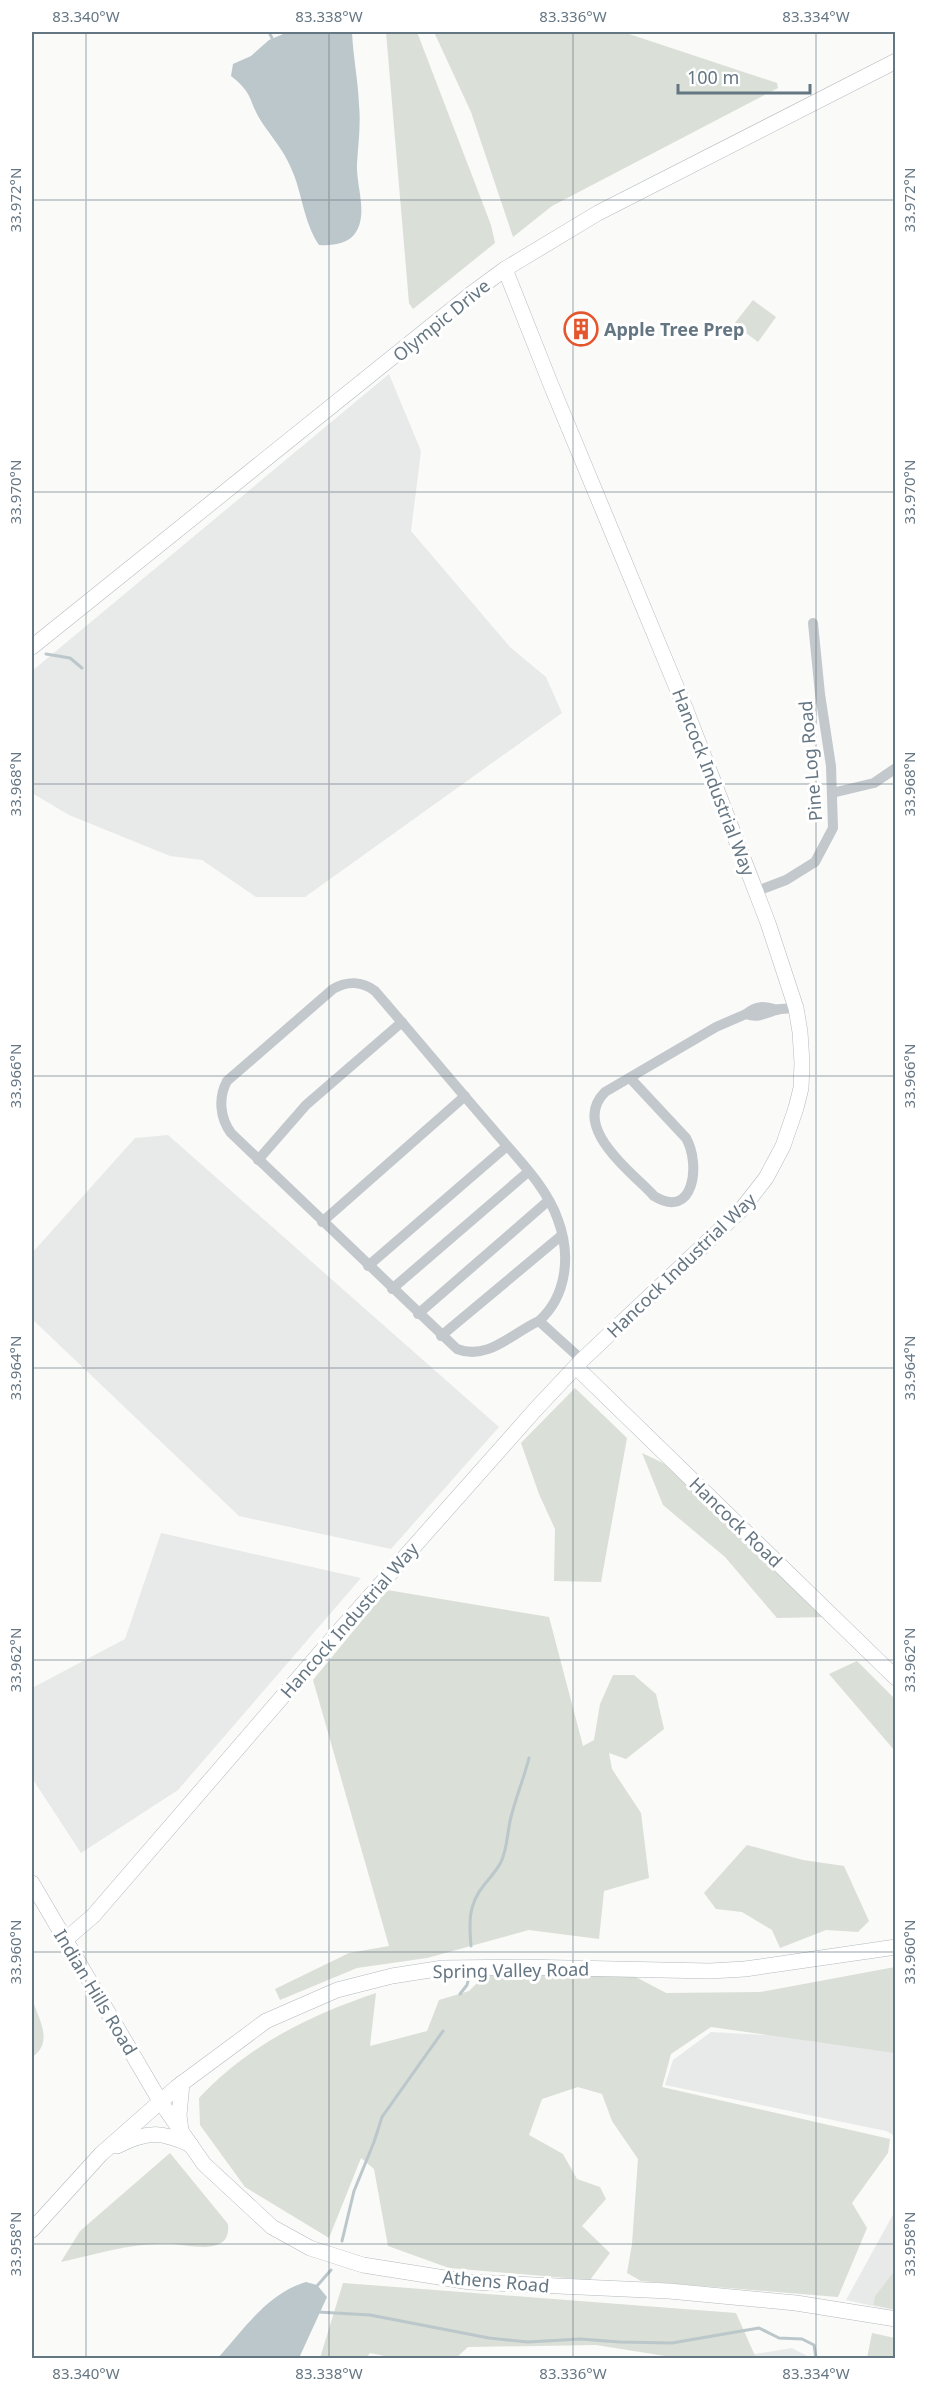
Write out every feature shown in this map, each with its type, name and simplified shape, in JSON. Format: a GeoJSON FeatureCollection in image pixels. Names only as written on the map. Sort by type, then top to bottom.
{"type":"FeatureCollection","features":[{"type":"Feature","properties":{"kind":"street","name":"Olympic Drive"},"geometry":{"type":"LineString","coordinates":[[32,647],[505,269],[598,213],[896,62]]}},
{"type":"Feature","properties":{"kind":"street","name":"Hancock Industrial Way"},"geometry":{"type":"LineString","coordinates":[[65,1940],[93,1916],[365,1601],[535,1410],[579,1364],[741,1210],[766,1178],[791,1128],[801,1088],[802,1047],[796,1008],[756,891],[689,719],[505,269]]}},
{"type":"Feature","properties":{"kind":"street","name":"Pine Log Road"},"geometry":{"type":"LineString","coordinates":[[756,891],[786,879],[815,862],[833,828],[831,766],[820,694],[813,623]]}},
{"type":"Feature","properties":{"kind":"street"},"geometry":{"type":"LineString","coordinates":[[832,793],[873,783],[896,768]]}},
{"type":"Feature","properties":{"kind":"street"},"geometry":{"type":"LineString","coordinates":[[343,984],[360,984],[370,987],[465,1096],[528,1172],[548,1201],[559,1222],[562,1235],[564,1271],[561,1291],[552,1308],[539,1321],[518,1331],[487,1351],[479,1353],[457,1349],[441,1336],[258,1161],[226,1126],[221,1107],[223,1089],[227,1081],[333,989],[343,984]]}},
{"type":"Feature","properties":{"kind":"street"},"geometry":{"type":"LineString","coordinates":[[630,1078],[691,1146],[693,1179],[686,1196],[679,1200],[661,1200],[654,1196],[602,1140],[597,1130],[594,1113],[599,1099],[605,1092],[717,1027],[757,1007],[765,1006],[777,1010],[796,1008]]}},
{"type":"Feature","properties":{"kind":"street"},"geometry":{"type":"LineString","coordinates":[[258,1161],[306,1105],[402,1022]]}},
{"type":"Feature","properties":{"kind":"street"},"geometry":{"type":"LineString","coordinates":[[322,1222],[465,1096]]}},
{"type":"Feature","properties":{"kind":"street"},"geometry":{"type":"LineString","coordinates":[[368,1266],[507,1146]]}},
{"type":"Feature","properties":{"kind":"street"},"geometry":{"type":"LineString","coordinates":[[392,1289],[528,1172]]}},
{"type":"Feature","properties":{"kind":"street"},"geometry":{"type":"LineString","coordinates":[[418,1314],[548,1201]]}},
{"type":"Feature","properties":{"kind":"street"},"geometry":{"type":"LineString","coordinates":[[441,1336],[562,1235]]}},
{"type":"Feature","properties":{"kind":"street"},"geometry":{"type":"LineString","coordinates":[[539,1321],[579,1364]]}},
{"type":"Feature","properties":{"kind":"street","name":"Hancock Road"},"geometry":{"type":"LineString","coordinates":[[579,1364],[896,1678]]}},
{"type":"Feature","properties":{"kind":"street","name":"Indian Hills Road"},"geometry":{"type":"LineString","coordinates":[[32,1883],[160,2101]]}},
{"type":"Feature","properties":{"kind":"street","name":"Spring Valley Road"},"geometry":{"type":"LineString","coordinates":[[32,2230],[101,2154],[187,2079],[266,2021],[337,1990],[392,1976],[465,1967],[710,1971],[746,1969],[896,1947]]}},
{"type":"Feature","properties":{"kind":"street"},"geometry":{"type":"LineString","coordinates":[[145,2076],[164,2081],[187,2079],[179,2115],[181,2131]]}},
{"type":"Feature","properties":{"kind":"street","name":"Athens Road"},"geometry":{"type":"LineString","coordinates":[[160,2101],[204,2164],[272,2227],[310,2248],[363,2265],[470,2282],[669,2291],[796,2303],[896,2319]]}},
{"type":"Feature","properties":{"kind":"street"},"geometry":{"type":"LineString","coordinates":[[101,2154],[145,2134],[173,2137],[192,2145]]}},
{"type":"Feature","properties":{"kind":"shaded area"},"geometry":{"type":"Polygon","coordinates":[[[288,32],[352,32],[360,112],[357,172],[361,216],[353,236],[339,243],[319,245],[309,226],[295,177],[288,162],[261,121],[247,93],[231,76],[233,64],[251,56],[269,40],[288,32]]]}},
{"type":"Feature","properties":{"kind":"shaded area"},"geometry":{"type":"Polygon","coordinates":[[[386,32],[417,32],[491,225],[495,243],[413,309],[409,303],[386,32]]]}},
{"type":"Feature","properties":{"kind":"shaded area"},"geometry":{"type":"Polygon","coordinates":[[[434,32],[623,32],[777,83],[778,88],[552,206],[513,237],[471,112],[434,32]]]}},
{"type":"Feature","properties":{"kind":"shaded area"},"geometry":{"type":"Polygon","coordinates":[[[753,300],[776,317],[758,342],[734,324],[753,300]]]}},
{"type":"Feature","properties":{"kind":"shaded area"},"geometry":{"type":"Polygon","coordinates":[[[389,374],[421,451],[411,531],[510,647],[546,677],[562,713],[305,897],[256,897],[202,860],[170,856],[69,815],[32,793],[32,671],[389,374]]]}},
{"type":"Feature","properties":{"kind":"shaded area"},"geometry":{"type":"Polygon","coordinates":[[[168,1135],[499,1427],[391,1549],[239,1516],[32,1319],[32,1253],[135,1138],[168,1135]]]}},
{"type":"Feature","properties":{"kind":"shaded area"},"geometry":{"type":"Polygon","coordinates":[[[575,1388],[627,1438],[601,1582],[554,1581],[555,1529],[539,1494],[521,1443],[575,1388]]]}},
{"type":"Feature","properties":{"kind":"shaded area"},"geometry":{"type":"Polygon","coordinates":[[[642,1453],[663,1463],[828,1617],[777,1618],[725,1557],[663,1505],[642,1453]]]}},
{"type":"Feature","properties":{"kind":"shaded area"},"geometry":{"type":"Polygon","coordinates":[[[161,1533],[361,1578],[178,1790],[81,1853],[32,1778],[32,1688],[125,1639],[161,1533]]]}},
{"type":"Feature","properties":{"kind":"shaded area"},"geometry":{"type":"Polygon","coordinates":[[[387,1590],[549,1617],[583,1746],[594,1740],[600,1704],[613,1675],[634,1675],[656,1694],[664,1729],[626,1759],[609,1753],[612,1769],[641,1813],[649,1878],[604,1891],[599,1939],[529,1930],[427,1958],[357,1968],[280,2000],[275,1989],[349,1953],[389,1946],[313,1680],[387,1590]]]}},
{"type":"Feature","properties":{"kind":"shaded area"},"geometry":{"type":"Polygon","coordinates":[[[857,1661],[895,1699],[895,1751],[829,1674],[857,1661]]]}},
{"type":"Feature","properties":{"kind":"shaded area"},"geometry":{"type":"Polygon","coordinates":[[[747,1845],[803,1860],[844,1866],[869,1921],[858,1932],[826,1930],[780,1948],[772,1930],[742,1912],[716,1909],[704,1893],[747,1845]]]}},
{"type":"Feature","properties":{"kind":"shaded area"},"geometry":{"type":"Polygon","coordinates":[[[895,1967],[895,2053],[711,2027],[671,2054],[662,2087],[890,2139],[888,2153],[852,2203],[867,2228],[838,2297],[641,2281],[627,2273],[632,2244],[638,2159],[612,2121],[602,2094],[578,2087],[542,2099],[529,2135],[563,2154],[577,2179],[600,2187],[606,2199],[582,2226],[610,2253],[590,2280],[449,2268],[388,2246],[374,2169],[361,2158],[329,2238],[245,2187],[200,2125],[199,2098],[238,2062],[303,2022],[376,1993],[370,2046],[427,2031],[439,2000],[469,1991],[486,1974],[634,1976],[666,1993],[760,1992],[895,1967]]]}},
{"type":"Feature","properties":{"kind":"shaded area"},"geometry":{"type":"Polygon","coordinates":[[[32,1999],[41,2022],[44,2038],[39,2051],[32,2057],[32,1999]]]}},
{"type":"Feature","properties":{"kind":"shaded area"},"geometry":{"type":"Polygon","coordinates":[[[711,2032],[895,2042],[895,2136],[886,2131],[665,2085],[673,2060],[711,2032]]]}},
{"type":"Feature","properties":{"kind":"shaded area"},"geometry":{"type":"Polygon","coordinates":[[[170,2153],[228,2224],[228,2233],[224,2241],[209,2247],[173,2244],[144,2245],[61,2262],[80,2231],[170,2153]]]}},
{"type":"Feature","properties":{"kind":"shaded area"},"geometry":{"type":"Polygon","coordinates":[[[895,2211],[895,2270],[875,2296],[873,2305],[895,2311],[846,2300],[895,2211]]]}},
{"type":"Feature","properties":{"kind":"shaded area"},"geometry":{"type":"Polygon","coordinates":[[[895,2270],[895,2310],[873,2305],[875,2296],[895,2270]]]}},
{"type":"Feature","properties":{"kind":"shaded area"},"geometry":{"type":"Polygon","coordinates":[[[306,2282],[317,2285],[327,2297],[299,2358],[218,2358],[268,2303],[292,2287],[306,2282]]]}},
{"type":"Feature","properties":{"kind":"shaded area"},"geometry":{"type":"Polygon","coordinates":[[[343,2283],[736,2313],[756,2358],[678,2358],[596,2345],[468,2347],[456,2358],[394,2358],[370,2353],[366,2358],[320,2358],[343,2283]]]}},
{"type":"Feature","properties":{"kind":"shaded area"},"geometry":{"type":"Polygon","coordinates":[[[872,2333],[895,2338],[895,2358],[867,2358],[872,2333]]]}},
{"type":"Feature","properties":{"kind":"shaded area"},"geometry":{"type":"Polygon","coordinates":[[[792,2348],[811,2358],[735,2358],[737,2357],[792,2348]]]}},
{"type":"Feature","properties":{"kind":"waterway"},"geometry":{"type":"LineString","coordinates":[[269,32],[272,38]]}},
{"type":"Feature","properties":{"kind":"waterway"},"geometry":{"type":"LineString","coordinates":[[46,654],[70,658],[82,668]]}},
{"type":"Feature","properties":{"kind":"waterway"},"geometry":{"type":"LineString","coordinates":[[471,1946],[472,1907],[479,1892],[501,1862],[511,1817],[529,1758]]}},
{"type":"Feature","properties":{"kind":"waterway"},"geometry":{"type":"LineString","coordinates":[[460,1994],[467,1985],[470,1973]]}},
{"type":"Feature","properties":{"kind":"waterway"},"geometry":{"type":"LineString","coordinates":[[342,2241],[354,2191],[382,2117],[443,2031]]}},
{"type":"Feature","properties":{"kind":"waterway"},"geometry":{"type":"LineString","coordinates":[[316,2287],[331,2270]]}},
{"type":"Feature","properties":{"kind":"waterway"},"geometry":{"type":"LineString","coordinates":[[318,2312],[370,2315],[489,2338],[528,2342],[580,2339],[672,2343],[759,2328],[779,2338],[802,2339],[814,2345],[816,2358]]}},
{"type":"Feature","properties":{"kind":"place","name":"Apple Tree Prep"},"geometry":{"type":"Point","coordinates":[581,329]}}]}
